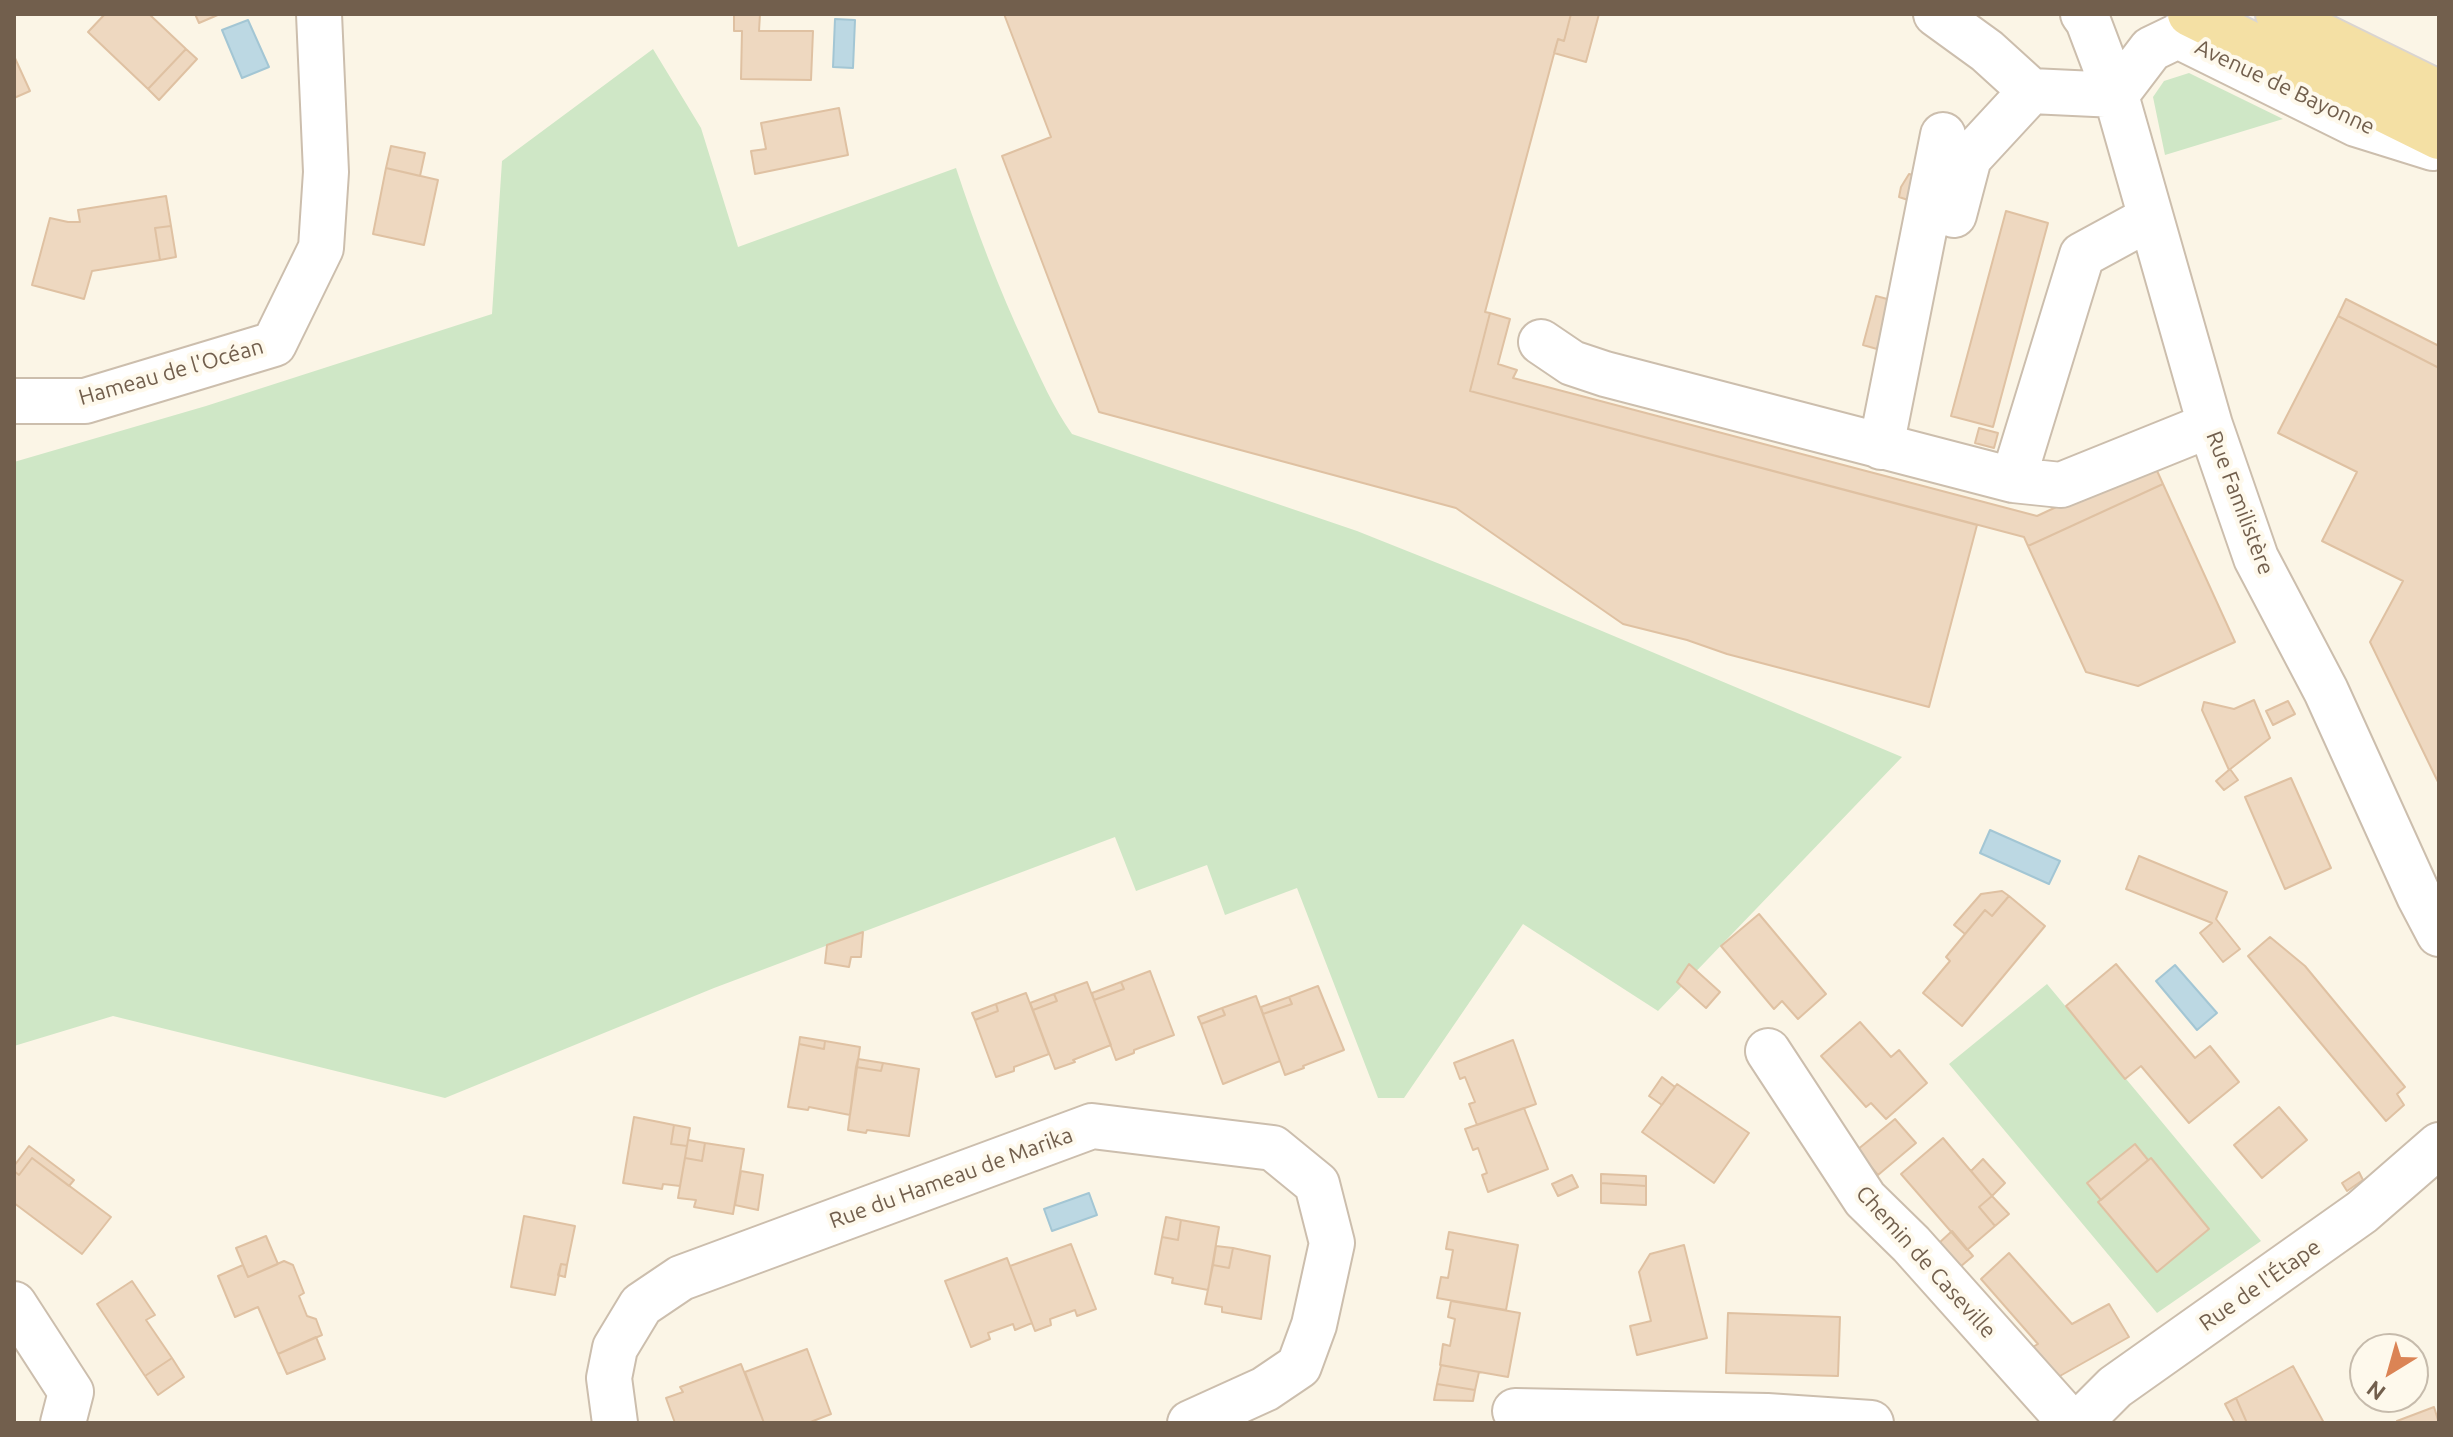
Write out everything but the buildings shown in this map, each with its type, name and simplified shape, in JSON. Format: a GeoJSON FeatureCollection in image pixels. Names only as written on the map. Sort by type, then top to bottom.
{"type":"FeatureCollection","features":[{"type":"Feature","properties":{"kind":"main road"},"geometry":{"type":"LineString","coordinates":[[2278,14],[2439,93]]}},
{"type":"Feature","properties":{"kind":"main road","name":"Avenue de Bayonne"},"geometry":{"type":"LineString","coordinates":[[2184,25],[2439,137]]}},
{"type":"Feature","properties":{"kind":"street","name":"Hameau de l'Océan"},"geometry":{"type":"LineString","coordinates":[[14,401],[85,401],[274,344],[321,248],[326,172],[319,14]]}},
{"type":"Feature","properties":{"kind":"street"},"geometry":{"type":"LineString","coordinates":[[1936,14],[1987,51],[2031,91],[2116,95],[2151,49],[2184,25]]}},
{"type":"Feature","properties":{"kind":"street"},"geometry":{"type":"LineString","coordinates":[[2239,14],[2290,38],[2386,67]]}},
{"type":"Feature","properties":{"kind":"street","name":"Rue Familistère"},"geometry":{"type":"LineString","coordinates":[[2087,16],[2116,95],[2210,425],[2256,558],[2326,691],[2439,934]]}},
{"type":"Feature","properties":{"kind":"street","name":"Avenue de Bayonne"},"geometry":{"type":"LineString","coordinates":[[2184,25],[2356,124],[2439,149]]}},
{"type":"Feature","properties":{"kind":"street"},"geometry":{"type":"LineString","coordinates":[[1912,327],[1924,330],[1969,158],[2031,91]]}},
{"type":"Feature","properties":{"kind":"street"},"geometry":{"type":"LineString","coordinates":[[1881,447],[1943,135]]}},
{"type":"Feature","properties":{"kind":"street"},"geometry":{"type":"LineString","coordinates":[[2013,480],[2082,255],[2150,218]]}},
{"type":"Feature","properties":{"kind":"street"},"geometry":{"type":"LineString","coordinates":[[1541,342],[1572,363],[1605,374],[2013,480],[2061,485],[2210,425]]}},
{"type":"Feature","properties":{"kind":"street","name":"Chemin de Caseville"},"geometry":{"type":"LineString","coordinates":[[1768,1051],[1865,1199],[1911,1244],[2071,1423]]}},
{"type":"Feature","properties":{"kind":"street","name":"Rue du Hameau de Marika"},"geometry":{"type":"LineString","coordinates":[[615,1423],[609,1378],[615,1348],[641,1305],[681,1278],[1092,1126],[1273,1148],[1317,1184],[1332,1243],[1314,1325],[1299,1366],[1265,1389],[1190,1423]]}},
{"type":"Feature","properties":{"kind":"street","name":"Rue de l'Étape"},"geometry":{"type":"LineString","coordinates":[[2079,1423],[2115,1387],[2362,1212],[2439,1145]]}},
{"type":"Feature","properties":{"kind":"street"},"geometry":{"type":"LineString","coordinates":[[14,1304],[71,1392],[63,1423]]}},
{"type":"Feature","properties":{"kind":"street"},"geometry":{"type":"LineString","coordinates":[[1515,1411],[1767,1416],[1871,1423]]}},
{"type":"Feature","properties":{"kind":"green space"},"geometry":{"type":"Polygon","coordinates":[[[653,49],[701,128],[738,247],[956,168],[988,259],[1016,325],[1047,392],[1072,434],[1357,531],[1902,757],[1658,1011],[1523,924],[1404,1098],[1378,1098],[1297,888],[1225,915],[1207,865],[1136,891],[1115,837],[714,988],[445,1098],[113,1016],[14,1046],[14,462],[206,406],[492,314],[502,161],[653,49]]]}},
{"type":"Feature","properties":{"kind":"green space"},"geometry":{"type":"Polygon","coordinates":[[[2189,73],[2283,119],[2165,155],[2153,97],[2164,81],[2189,73]]]}},
{"type":"Feature","properties":{"kind":"green space"},"geometry":{"type":"Polygon","coordinates":[[[2047,984],[2261,1241],[2157,1313],[1949,1064],[2047,984]],[[2135,1144],[2088,1184],[2101,1200],[2098,1203],[2157,1272],[2209,1229],[2152,1159],[2148,1160],[2135,1144]]]}},
{"type":"Feature","properties":{"kind":"water"},"geometry":{"type":"Polygon","coordinates":[[[835,19],[855,20],[853,68],[833,67],[835,19]]]}},
{"type":"Feature","properties":{"kind":"water"},"geometry":{"type":"Polygon","coordinates":[[[248,20],[269,67],[242,78],[222,30],[248,20]]]}},
{"type":"Feature","properties":{"kind":"water"},"geometry":{"type":"Polygon","coordinates":[[[1990,830],[2060,861],[2049,884],[1980,853],[1990,830]]]}},
{"type":"Feature","properties":{"kind":"water"},"geometry":{"type":"Polygon","coordinates":[[[2175,965],[2217,1013],[2197,1030],[2156,981],[2175,965]]]}},
{"type":"Feature","properties":{"kind":"water"},"geometry":{"type":"Polygon","coordinates":[[[1089,1193],[1097,1215],[1052,1231],[1044,1209],[1089,1193]]]}}]}
